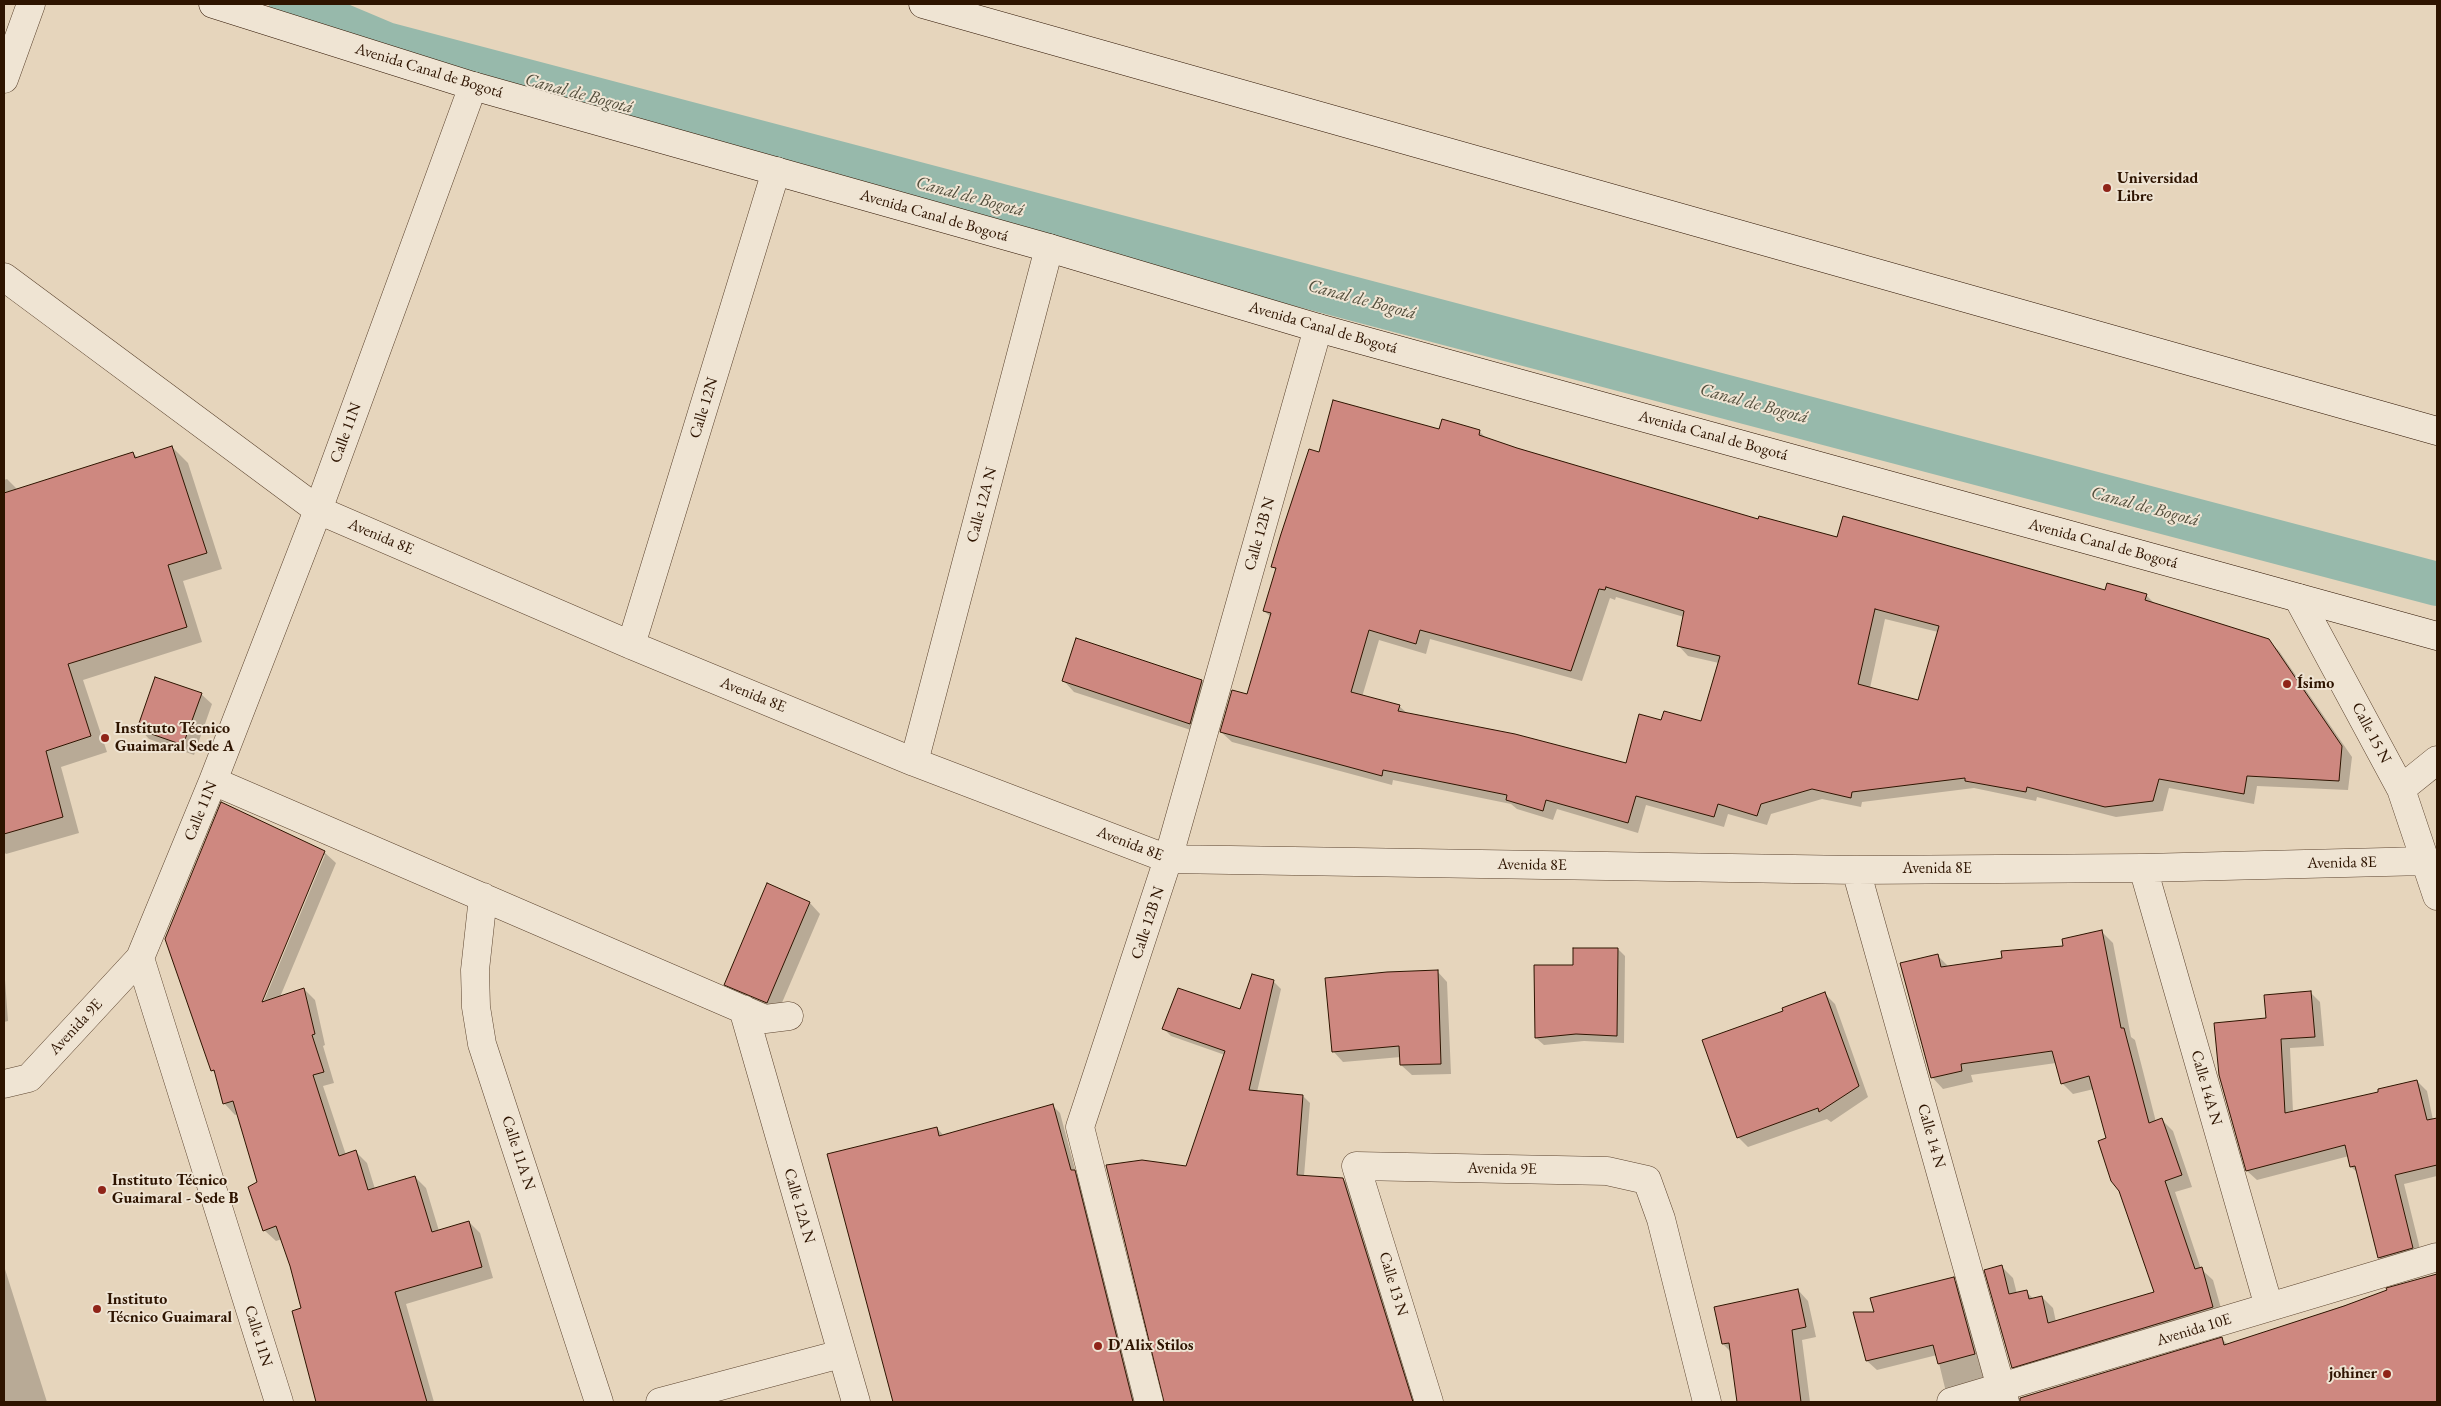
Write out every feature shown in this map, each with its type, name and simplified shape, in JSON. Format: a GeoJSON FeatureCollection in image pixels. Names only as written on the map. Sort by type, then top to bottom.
{"type":"FeatureCollection","features":[{"type":"Feature","properties":{"kind":"street"},"geometry":{"type":"LineString","coordinates":[[4,79],[31,4]]}},
{"type":"Feature","properties":{"kind":"street","name":"Avenida Canal de Bogotá"},"geometry":{"type":"LineString","coordinates":[[213,4],[472,86],[1049,248],[1318,328],[2437,636]]}},
{"type":"Feature","properties":{"kind":"street"},"geometry":{"type":"LineString","coordinates":[[923,4],[2437,431]]}},
{"type":"Feature","properties":{"kind":"street","name":"Calle 11N"},"geometry":{"type":"LineString","coordinates":[[279,1402],[140,958],[213,781],[318,510],[472,86]]}},
{"type":"Feature","properties":{"kind":"street","name":"Calle 12N"},"geometry":{"type":"LineString","coordinates":[[631,645],[776,171]]}},
{"type":"Feature","properties":{"kind":"street","name":"Calle 12A N"},"geometry":{"type":"LineString","coordinates":[[914,762],[1049,248]]}},
{"type":"Feature","properties":{"kind":"street","name":"Avenida 8E"},"geometry":{"type":"LineString","coordinates":[[4,277],[318,510],[631,645],[914,762],[1168,859],[1856,870],[2143,868],[2426,861]]}},
{"type":"Feature","properties":{"kind":"street","name":"Calle 12B N"},"geometry":{"type":"LineString","coordinates":[[1149,1402],[1080,1127],[1168,859],[1318,328]]}},
{"type":"Feature","properties":{"kind":"street","name":"Calle 15 N"},"geometry":{"type":"LineString","coordinates":[[2298,598],[2401,789],[2437,896]]}},
{"type":"Feature","properties":{"kind":"street"},"geometry":{"type":"LineString","coordinates":[[2401,789],[2437,760]]}},
{"type":"Feature","properties":{"kind":"street"},"geometry":{"type":"LineString","coordinates":[[213,781],[765,1019],[788,1016]]}},
{"type":"Feature","properties":{"kind":"street","name":"Calle 14A N"},"geometry":{"type":"LineString","coordinates":[[2143,868],[2269,1307]]}},
{"type":"Feature","properties":{"kind":"street","name":"Calle 14 N"},"geometry":{"type":"LineString","coordinates":[[1856,870],[2003,1395]]}},
{"type":"Feature","properties":{"kind":"street","name":"Calle 11A N"},"geometry":{"type":"LineString","coordinates":[[483,897],[475,970],[476,1007],[482,1044],[599,1402]]}},
{"type":"Feature","properties":{"kind":"street","name":"Avenida 9E"},"geometry":{"type":"LineString","coordinates":[[4,1084],[29,1078],[140,958]]}},
{"type":"Feature","properties":{"kind":"street","name":"Calle 12A N"},"geometry":{"type":"LineString","coordinates":[[743,1009],[856,1402]]}},
{"type":"Feature","properties":{"kind":"street","name":"Avenida 9E"},"geometry":{"type":"LineString","coordinates":[[1356,1166],[1607,1171],[1648,1180],[1661,1219],[1707,1402]]}},
{"type":"Feature","properties":{"kind":"street","name":"Calle 13 N"},"geometry":{"type":"LineString","coordinates":[[1356,1166],[1429,1402]]}},
{"type":"Feature","properties":{"kind":"street","name":"Avenida 10E"},"geometry":{"type":"LineString","coordinates":[[1951,1402],[2003,1395],[2269,1307],[2437,1257]]}},
{"type":"Feature","properties":{"kind":"street"},"geometry":{"type":"LineString","coordinates":[[660,1402],[841,1354]]}},
{"type":"Feature","properties":{"kind":"building"},"geometry":{"type":"Polygon","coordinates":[[[1333,400],[1439,429],[1442,419],[1480,430],[1479,435],[1517,448],[1758,519],[1759,516],[1837,537],[1843,516],[2105,590],[2107,583],[2147,594],[2145,600],[2269,639],[2342,746],[2339,781],[2247,776],[2244,794],[2159,779],[2153,801],[2105,807],[2027,787],[2026,792],[1965,781],[1965,778],[1852,792],[1851,798],[1812,789],[1761,804],[1757,816],[1718,804],[1714,817],[1636,796],[1628,823],[1546,800],[1543,811],[1506,800],[1507,795],[1383,770],[1382,776],[1220,732],[1232,690],[1247,694],[1271,613],[1263,611],[1276,568],[1271,567],[1309,449],[1319,452],[1333,400]],[[1606,587],[1605,590],[1599,589],[1571,671],[1420,630],[1416,644],[1369,630],[1351,692],[1400,705],[1398,711],[1515,734],[1626,763],[1639,714],[1661,720],[1664,711],[1701,721],[1720,656],[1677,646],[1684,611],[1606,587]],[[1875,609],[1858,684],[1918,700],[1939,626],[1875,609]]]}},
{"type":"Feature","properties":{"kind":"building"},"geometry":{"type":"Polygon","coordinates":[[[172,446],[207,553],[168,565],[187,627],[68,664],[91,736],[46,751],[63,817],[4,834],[4,493],[133,452],[135,458],[172,446]]]}},
{"type":"Feature","properties":{"kind":"building"},"geometry":{"type":"Polygon","coordinates":[[[1076,638],[1202,680],[1190,724],[1062,681],[1076,638]]]}},
{"type":"Feature","properties":{"kind":"building"},"geometry":{"type":"Polygon","coordinates":[[[155,677],[202,693],[183,745],[137,729],[155,677]]]}},
{"type":"Feature","properties":{"kind":"building"},"geometry":{"type":"Polygon","coordinates":[[[221,802],[325,851],[262,1002],[304,988],[315,1034],[312,1035],[324,1072],[313,1075],[339,1156],[356,1150],[368,1190],[415,1176],[432,1232],[469,1221],[482,1267],[395,1292],[427,1402],[316,1402],[292,1311],[301,1308],[290,1266],[276,1226],[263,1231],[248,1187],[257,1182],[233,1101],[223,1104],[214,1070],[211,1071],[165,939],[221,802]]]}},
{"type":"Feature","properties":{"kind":"building"},"geometry":{"type":"Polygon","coordinates":[[[767,883],[810,902],[767,1003],[724,985],[767,883]]]}},
{"type":"Feature","properties":{"kind":"building"},"geometry":{"type":"Polygon","coordinates":[[[2102,930],[2121,1028],[2124,1028],[2149,1123],[2162,1118],[2182,1175],[2165,1181],[2195,1269],[2202,1267],[2213,1307],[2012,1368],[1984,1270],[2002,1265],[2009,1294],[2027,1290],[2029,1299],[2042,1296],[2048,1323],[2154,1292],[2119,1191],[2111,1181],[2098,1141],[2106,1138],[2089,1076],[2061,1084],[2052,1051],[1961,1064],[1962,1071],[1931,1078],[1900,963],[1938,954],[1941,967],[2002,958],[2001,951],[2063,946],[2062,939],[2102,930]]]}},
{"type":"Feature","properties":{"kind":"building"},"geometry":{"type":"Polygon","coordinates":[[[1573,948],[1618,948],[1617,1036],[1576,1034],[1535,1038],[1534,965],[1573,965],[1573,948]]]}},
{"type":"Feature","properties":{"kind":"building"},"geometry":{"type":"Polygon","coordinates":[[[1438,970],[1441,1064],[1400,1065],[1399,1046],[1332,1052],[1325,978],[1387,972],[1438,970]]]}},
{"type":"Feature","properties":{"kind":"building"},"geometry":{"type":"Polygon","coordinates":[[[1252,974],[1274,980],[1249,1090],[1303,1095],[1297,1175],[1343,1178],[1413,1402],[1164,1402],[1106,1165],[1142,1160],[1186,1166],[1225,1051],[1162,1029],[1178,988],[1240,1009],[1252,974]]]}},
{"type":"Feature","properties":{"kind":"building"},"geometry":{"type":"Polygon","coordinates":[[[2311,991],[2315,1037],[2281,1039],[2285,1113],[2378,1092],[2378,1089],[2417,1080],[2427,1120],[2437,1118],[2437,1165],[2395,1175],[2413,1248],[2378,1258],[2355,1166],[2350,1167],[2345,1145],[2246,1171],[2219,1075],[2214,1023],[2266,1018],[2264,995],[2311,991]]]}},
{"type":"Feature","properties":{"kind":"building"},"geometry":{"type":"Polygon","coordinates":[[[1825,992],[1859,1086],[1819,1112],[1818,1108],[1737,1138],[1702,1040],[1783,1011],[1782,1008],[1825,992]]]}},
{"type":"Feature","properties":{"kind":"building"},"geometry":{"type":"Polygon","coordinates":[[[1053,1104],[1071,1170],[1075,1170],[1133,1402],[893,1402],[827,1154],[937,1127],[939,1136],[1053,1104]]]}},
{"type":"Feature","properties":{"kind":"building"},"geometry":{"type":"Polygon","coordinates":[[[2437,1274],[2437,1402],[2020,1402],[2020,1398],[2222,1337],[2224,1345],[2344,1306],[2387,1290],[2386,1288],[2437,1274]]]}},
{"type":"Feature","properties":{"kind":"building"},"geometry":{"type":"Polygon","coordinates":[[[1954,1277],[1975,1354],[1938,1364],[1933,1345],[1866,1361],[1853,1312],[1874,1312],[1870,1298],[1954,1277]]]}},
{"type":"Feature","properties":{"kind":"building"},"geometry":{"type":"Polygon","coordinates":[[[1798,1289],[1806,1327],[1792,1330],[1801,1402],[1737,1402],[1729,1343],[1722,1344],[1714,1307],[1798,1289]]]}},
{"type":"Feature","properties":{"kind":"waterway","name":"Canal de Bogotá"},"geometry":{"type":"LineString","coordinates":[[291,4],[386,44],[2437,584]]}},
{"type":"Feature","properties":{"kind":"place","name":"Universidad Libre"},"geometry":{"type":"Point","coordinates":[2107,188]}},
{"type":"Feature","properties":{"kind":"place","name":"Ísimo"},"geometry":{"type":"Point","coordinates":[2287,684]}},
{"type":"Feature","properties":{"kind":"place","name":"Instituto Técnico Guaimaral Sede A"},"geometry":{"type":"Point","coordinates":[105,738]}},
{"type":"Feature","properties":{"kind":"place","name":"Instituto Técnico Guaimaral - Sede B"},"geometry":{"type":"Point","coordinates":[102,1190]}},
{"type":"Feature","properties":{"kind":"place","name":"Instituto Técnico Guaimaral"},"geometry":{"type":"Point","coordinates":[97,1309]}},
{"type":"Feature","properties":{"kind":"place","name":"D'Alix Stilos"},"geometry":{"type":"Point","coordinates":[1098,1346]}},
{"type":"Feature","properties":{"kind":"place","name":"johiner"},"geometry":{"type":"Point","coordinates":[2387,1374]}}]}
